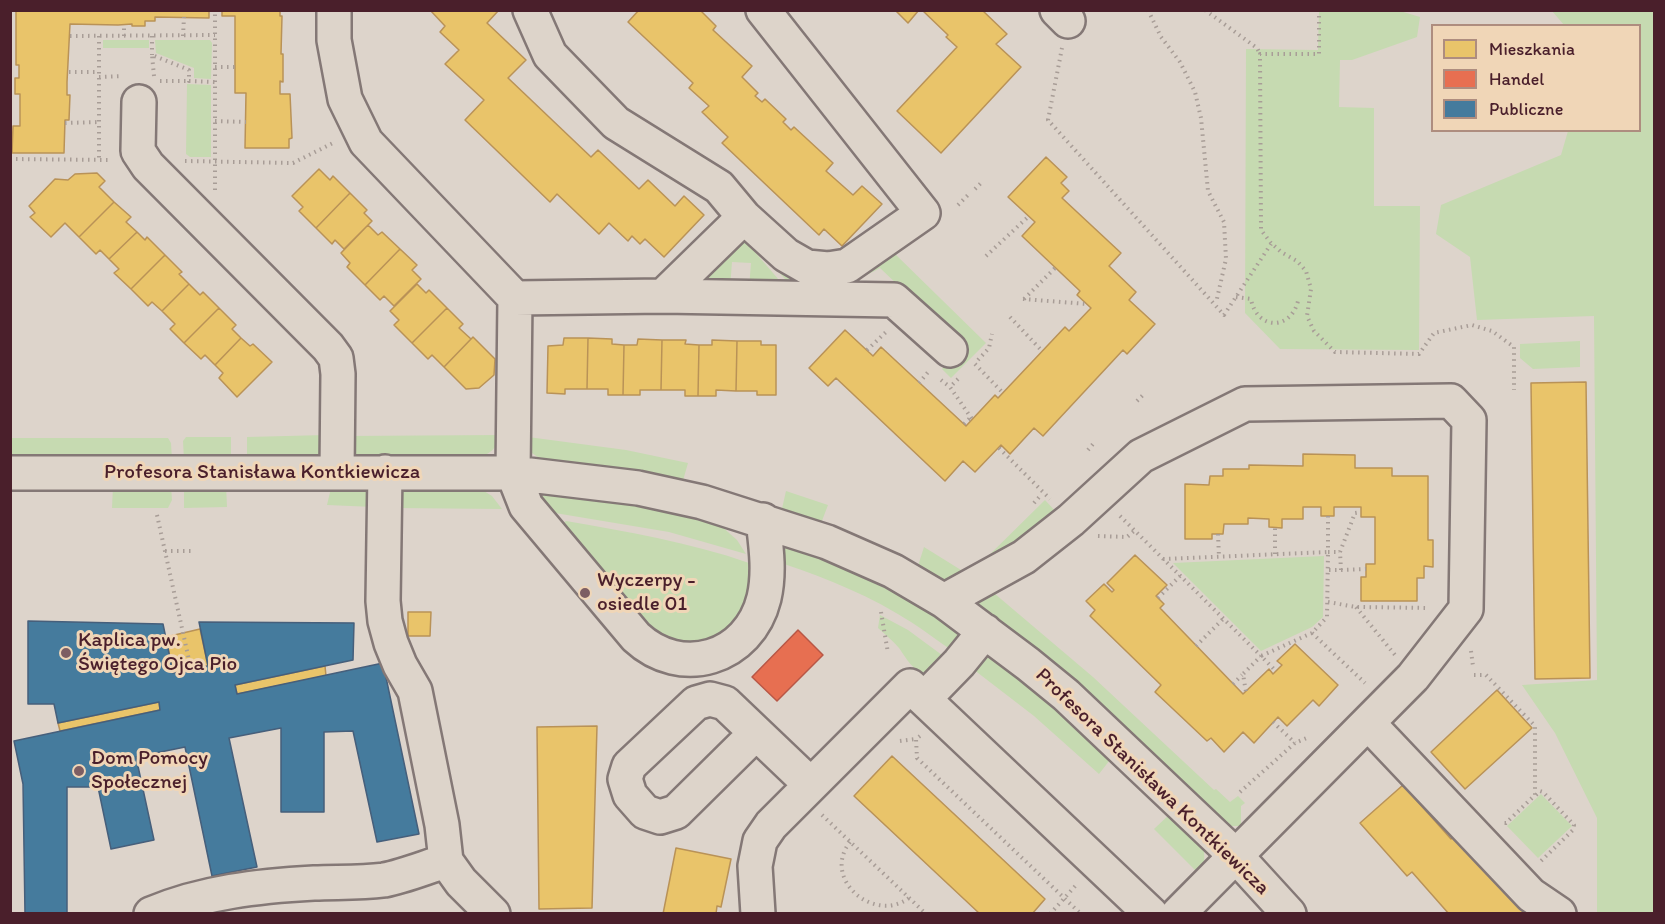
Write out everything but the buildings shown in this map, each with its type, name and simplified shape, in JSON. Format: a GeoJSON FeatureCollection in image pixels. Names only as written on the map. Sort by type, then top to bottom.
{"type":"FeatureCollection","features":[{"type":"Feature","properties":{"kind":"street"},"geometry":{"type":"LineString","coordinates":[[334,10],[334,40],[345,99],[366,142],[515,298],[513,473],[526,506],[636,637],[648,648],[676,658],[705,659],[732,648],[743,638],[764,600],[768,565],[763,520]]}},
{"type":"Feature","properties":{"kind":"street"},"geometry":{"type":"LineString","coordinates":[[530,10],[550,55],[616,123],[719,187],[744,218],[786,255],[807,267],[828,269],[847,266],[923,213],[763,10]]}},
{"type":"Feature","properties":{"kind":"street"},"geometry":{"type":"LineString","coordinates":[[139,102],[138,151],[148,166],[328,347],[336,358],[338,374],[337,472]]}},
{"type":"Feature","properties":{"kind":"street"},"geometry":{"type":"LineString","coordinates":[[663,296],[744,218]]}},
{"type":"Feature","properties":{"kind":"street"},"geometry":{"type":"LineString","coordinates":[[515,298],[663,296],[894,300],[956,363]]}},
{"type":"Feature","properties":{"kind":"street"},"geometry":{"type":"LineString","coordinates":[[944,601],[1023,557],[1071,520],[1141,456],[1245,404],[1451,401],[1469,420],[1466,609],[1413,677],[1178,914]]}},
{"type":"Feature","properties":{"kind":"street"},"geometry":{"type":"LineString","coordinates":[[385,472],[383,601],[385,621],[400,665],[415,691],[442,825],[446,861],[461,882],[493,914]]}},
{"type":"Feature","properties":{"kind":"street","name":"Profesora Stanisława Kontkiewicza"},"geometry":{"type":"LineString","coordinates":[[10,473],[513,473],[638,488],[702,502],[827,542],[893,571],[944,601],[1066,695],[1236,856],[1289,914]]}},
{"type":"Feature","properties":{"kind":"street"},"geometry":{"type":"LineString","coordinates":[[924,699],[959,663],[985,631]]}},
{"type":"Feature","properties":{"kind":"street"},"geometry":{"type":"LineString","coordinates":[[758,914],[755,866],[760,841],[771,825],[815,799],[910,686],[1151,914]]}},
{"type":"Feature","properties":{"kind":"street"},"geometry":{"type":"LineString","coordinates":[[1368,723],[1531,895],[1559,914]]}},
{"type":"Feature","properties":{"kind":"street"},"geometry":{"type":"LineString","coordinates":[[756,733],[815,799]]}},
{"type":"Feature","properties":{"kind":"street"},"geometry":{"type":"LineString","coordinates":[[152,914],[173,904],[243,888],[352,883],[386,879],[446,861]]}},
{"type":"Feature","properties":{"kind":"path"},"geometry":{"type":"LineString","coordinates":[[215,10],[215,200]]}},
{"type":"Feature","properties":{"kind":"path"},"geometry":{"type":"LineString","coordinates":[[1148,10],[1161,37],[1180,63],[1195,92],[1201,118],[1208,190],[1224,222],[1226,259],[1215,304]]}},
{"type":"Feature","properties":{"kind":"path"},"geometry":{"type":"LineString","coordinates":[[1205,10],[1257,48],[1260,54],[1261,230],[1271,243],[1297,261],[1306,271],[1311,289],[1307,316],[1314,331],[1335,352],[1419,354],[1434,333],[1472,325],[1492,331],[1514,347],[1514,390]]}},
{"type":"Feature","properties":{"kind":"path"},"geometry":{"type":"LineString","coordinates":[[1260,54],[1319,54],[1319,10]]}},
{"type":"Feature","properties":{"kind":"path"},"geometry":{"type":"LineString","coordinates":[[1063,16],[1048,120],[1224,315],[1271,243]]}},
{"type":"Feature","properties":{"kind":"path"},"geometry":{"type":"LineString","coordinates":[[183,18],[183,36]]}},
{"type":"Feature","properties":{"kind":"path"},"geometry":{"type":"LineString","coordinates":[[124,24],[124,36]]}},
{"type":"Feature","properties":{"kind":"path"},"geometry":{"type":"LineString","coordinates":[[70,36],[215,35]]}},
{"type":"Feature","properties":{"kind":"path"},"geometry":{"type":"LineString","coordinates":[[99,36],[99,160]]}},
{"type":"Feature","properties":{"kind":"path"},"geometry":{"type":"LineString","coordinates":[[152,36],[153,76],[161,81],[215,82]]}},
{"type":"Feature","properties":{"kind":"path"},"geometry":{"type":"LineString","coordinates":[[152,55],[189,70],[189,81]]}},
{"type":"Feature","properties":{"kind":"path"},"geometry":{"type":"LineString","coordinates":[[215,67],[235,67]]}},
{"type":"Feature","properties":{"kind":"path"},"geometry":{"type":"LineString","coordinates":[[69,72],[99,72]]}},
{"type":"Feature","properties":{"kind":"path"},"geometry":{"type":"LineString","coordinates":[[215,121],[246,122]]}},
{"type":"Feature","properties":{"kind":"path"},"geometry":{"type":"LineString","coordinates":[[64,123],[100,122]]}},
{"type":"Feature","properties":{"kind":"path"},"geometry":{"type":"LineString","coordinates":[[214,161],[292,163],[360,129]]}},
{"type":"Feature","properties":{"kind":"path"},"geometry":{"type":"LineString","coordinates":[[10,159],[117,160]]}},
{"type":"Feature","properties":{"kind":"path"},"geometry":{"type":"LineString","coordinates":[[975,189],[983,181]]}},
{"type":"Feature","properties":{"kind":"path"},"geometry":{"type":"LineString","coordinates":[[958,205],[969,194]]}},
{"type":"Feature","properties":{"kind":"path"},"geometry":{"type":"LineString","coordinates":[[986,256],[1029,216]]}},
{"type":"Feature","properties":{"kind":"path"},"geometry":{"type":"LineString","coordinates":[[1055,268],[1023,299],[1087,304]]}},
{"type":"Feature","properties":{"kind":"path"},"geometry":{"type":"LineString","coordinates":[[1236,297],[1251,298],[1252,307],[1257,315],[1264,321],[1272,323],[1281,322],[1293,313],[1298,301]]}},
{"type":"Feature","properties":{"kind":"path"},"geometry":{"type":"LineString","coordinates":[[1293,313],[1307,316]]}},
{"type":"Feature","properties":{"kind":"path"},"geometry":{"type":"LineString","coordinates":[[1010,317],[1042,351]]}},
{"type":"Feature","properties":{"kind":"path"},"geometry":{"type":"LineString","coordinates":[[867,350],[888,330]]}},
{"type":"Feature","properties":{"kind":"path"},"geometry":{"type":"LineString","coordinates":[[920,383],[989,348],[992,334]]}},
{"type":"Feature","properties":{"kind":"path"},"geometry":{"type":"LineString","coordinates":[[956,363],[1003,393]]}},
{"type":"Feature","properties":{"kind":"path"},"geometry":{"type":"LineString","coordinates":[[956,382],[948,385],[971,419],[964,424]]}},
{"type":"Feature","properties":{"kind":"path"},"geometry":{"type":"LineString","coordinates":[[1137,401],[1145,393]]}},
{"type":"Feature","properties":{"kind":"path"},"geometry":{"type":"LineString","coordinates":[[1088,450],[1094,444]]}},
{"type":"Feature","properties":{"kind":"path"},"geometry":{"type":"LineString","coordinates":[[999,448],[1041,490]]}},
{"type":"Feature","properties":{"kind":"path"},"geometry":{"type":"LineString","coordinates":[[1034,502],[1041,495]]}},
{"type":"Feature","properties":{"kind":"path"},"geometry":{"type":"LineString","coordinates":[[1098,495],[1276,670]]}},
{"type":"Feature","properties":{"kind":"path"},"geometry":{"type":"LineString","coordinates":[[1341,570],[1340,552],[1355,513],[1361,512]]}},
{"type":"Feature","properties":{"kind":"path"},"geometry":{"type":"LineString","coordinates":[[157,515],[191,669]]}},
{"type":"Feature","properties":{"kind":"path"},"geometry":{"type":"LineString","coordinates":[[1233,684],[1261,656],[1312,633],[1327,617],[1328,516]]}},
{"type":"Feature","properties":{"kind":"path"},"geometry":{"type":"LineString","coordinates":[[1275,527],[1275,554]]}},
{"type":"Feature","properties":{"kind":"path"},"geometry":{"type":"LineString","coordinates":[[1091,539],[1094,536],[1127,537],[1134,531]]}},
{"type":"Feature","properties":{"kind":"path"},"geometry":{"type":"LineString","coordinates":[[1218,534],[1218,557]]}},
{"type":"Feature","properties":{"kind":"path"},"geometry":{"type":"LineString","coordinates":[[165,551],[190,551],[191,555]]}},
{"type":"Feature","properties":{"kind":"path"},"geometry":{"type":"LineString","coordinates":[[1163,559],[1340,552]]}},
{"type":"Feature","properties":{"kind":"path"},"geometry":{"type":"LineString","coordinates":[[1329,570],[1366,569]]}},
{"type":"Feature","properties":{"kind":"path"},"geometry":{"type":"LineString","coordinates":[[1158,598],[1180,576]]}},
{"type":"Feature","properties":{"kind":"path"},"geometry":{"type":"LineString","coordinates":[[1328,602],[1356,607],[1466,609]]}},
{"type":"Feature","properties":{"kind":"path"},"geometry":{"type":"LineString","coordinates":[[1356,607],[1413,677]]}},
{"type":"Feature","properties":{"kind":"path"},"geometry":{"type":"LineString","coordinates":[[881,612],[888,653]]}},
{"type":"Feature","properties":{"kind":"path"},"geometry":{"type":"LineString","coordinates":[[1196,646],[1223,619]]}},
{"type":"Feature","properties":{"kind":"path"},"geometry":{"type":"LineString","coordinates":[[1312,633],[1366,685]]}},
{"type":"Feature","properties":{"kind":"path"},"geometry":{"type":"LineString","coordinates":[[1471,647],[1473,666]]}},
{"type":"Feature","properties":{"kind":"path"},"geometry":{"type":"LineString","coordinates":[[1243,674],[1246,692]]}},
{"type":"Feature","properties":{"kind":"path"},"geometry":{"type":"LineString","coordinates":[[1474,675],[1486,675],[1535,726],[1535,795]]}},
{"type":"Feature","properties":{"kind":"path"},"geometry":{"type":"LineString","coordinates":[[1273,722],[1295,743]]}},
{"type":"Feature","properties":{"kind":"path"},"geometry":{"type":"LineString","coordinates":[[1456,816],[1505,825],[1535,795],[1540,791],[1543,792],[1574,825],[1572,830],[1541,862],[1538,862]]}},
{"type":"Feature","properties":{"kind":"path"},"geometry":{"type":"LineString","coordinates":[[815,799],[850,842],[926,914]]}},
{"type":"Feature","properties":{"kind":"path"},"geometry":{"type":"LineString","coordinates":[[850,842],[843,860],[843,877],[854,895],[876,907],[896,907],[909,898]]}},
{"type":"Feature","properties":{"kind":"path"},"geometry":{"type":"LineString","coordinates":[[1050,914],[1096,862]]}},
{"type":"Feature","properties":{"kind":"green space"},"geometry":{"type":"Polygon","coordinates":[[[1319,11],[1400,11],[1420,17],[1417,37],[1352,60],[1340,60],[1339,107],[1374,108],[1374,206],[1420,206],[1419,350],[1280,349],[1245,313],[1246,49],[1318,50],[1319,11]]]}},
{"type":"Feature","properties":{"kind":"green space"},"geometry":{"type":"Polygon","coordinates":[[[1552,11],[1654,11],[1654,913],[1597,913],[1597,818],[1555,733],[1522,685],[1597,680],[1594,316],[1477,320],[1470,257],[1436,234],[1441,205],[1561,155],[1568,132],[1641,132],[1641,24],[1563,24],[1552,11]]]}},
{"type":"Feature","properties":{"kind":"green space"},"geometry":{"type":"Polygon","coordinates":[[[103,40],[149,40],[149,48],[103,48],[103,40]]]}},
{"type":"Feature","properties":{"kind":"green space"},"geometry":{"type":"Polygon","coordinates":[[[155,40],[210,40],[212,43],[211,79],[194,78],[194,68],[156,53],[155,40]]]}},
{"type":"Feature","properties":{"kind":"green space"},"geometry":{"type":"Polygon","coordinates":[[[187,84],[211,85],[211,157],[190,157],[186,154],[187,84]]]}},
{"type":"Feature","properties":{"kind":"green space"},"geometry":{"type":"Polygon","coordinates":[[[741,236],[786,288],[749,288],[751,263],[732,262],[730,288],[692,288],[741,236]]]}},
{"type":"Feature","properties":{"kind":"green space"},"geometry":{"type":"Polygon","coordinates":[[[747,236],[779,260],[892,251],[986,343],[951,378],[942,369],[963,347],[880,268],[848,281],[792,287],[747,236]]]}},
{"type":"Feature","properties":{"kind":"green space"},"geometry":{"type":"Polygon","coordinates":[[[1580,341],[1580,367],[1533,369],[1520,358],[1520,344],[1580,341]]]}},
{"type":"Feature","properties":{"kind":"green space"},"geometry":{"type":"Polygon","coordinates":[[[326,435],[327,451],[317,459],[247,460],[247,437],[326,435]]]}},
{"type":"Feature","properties":{"kind":"green space"},"geometry":{"type":"Polygon","coordinates":[[[500,435],[492,451],[476,458],[352,459],[345,436],[500,435]]]}},
{"type":"Feature","properties":{"kind":"green space"},"geometry":{"type":"Polygon","coordinates":[[[186,437],[231,437],[231,460],[184,460],[183,441],[186,437]]]}},
{"type":"Feature","properties":{"kind":"green space"},"geometry":{"type":"Polygon","coordinates":[[[528,437],[626,450],[688,463],[682,484],[548,464],[529,451],[528,437]]]}},
{"type":"Feature","properties":{"kind":"green space"},"geometry":{"type":"Polygon","coordinates":[[[10,438],[168,438],[171,443],[172,460],[11,461],[10,438]]]}},
{"type":"Feature","properties":{"kind":"green space"},"geometry":{"type":"Polygon","coordinates":[[[332,484],[353,485],[364,489],[372,499],[374,507],[327,505],[332,484]]]}},
{"type":"Feature","properties":{"kind":"green space"},"geometry":{"type":"Polygon","coordinates":[[[226,485],[227,507],[184,508],[184,486],[226,485]]]}},
{"type":"Feature","properties":{"kind":"green space"},"geometry":{"type":"Polygon","coordinates":[[[113,486],[171,486],[172,500],[168,508],[112,508],[113,486]]]}},
{"type":"Feature","properties":{"kind":"green space"},"geometry":{"type":"Polygon","coordinates":[[[404,488],[479,488],[492,496],[502,509],[395,508],[397,498],[404,488]]]}},
{"type":"Feature","properties":{"kind":"green space"},"geometry":{"type":"Polygon","coordinates":[[[550,489],[633,499],[719,524],[737,540],[746,554],[669,532],[549,512],[541,501],[542,496],[550,489]]]}},
{"type":"Feature","properties":{"kind":"green space"},"geometry":{"type":"Polygon","coordinates":[[[786,491],[828,505],[820,526],[781,513],[786,491]]]}},
{"type":"Feature","properties":{"kind":"green space"},"geometry":{"type":"Polygon","coordinates":[[[1045,500],[1058,514],[1019,548],[975,569],[1045,500]]]}},
{"type":"Feature","properties":{"kind":"green space"},"geometry":{"type":"Polygon","coordinates":[[[566,521],[681,543],[749,563],[750,589],[746,605],[738,620],[717,636],[689,642],[663,637],[640,617],[560,525],[566,521]]]}},
{"type":"Feature","properties":{"kind":"green space"},"geometry":{"type":"Polygon","coordinates":[[[785,545],[854,565],[960,627],[963,641],[953,651],[881,604],[833,582],[784,564],[781,553],[785,545]]]}},
{"type":"Feature","properties":{"kind":"green space"},"geometry":{"type":"Polygon","coordinates":[[[924,547],[969,575],[948,583],[924,574],[917,569],[924,547]]]}},
{"type":"Feature","properties":{"kind":"green space"},"geometry":{"type":"Polygon","coordinates":[[[1324,556],[1323,617],[1312,627],[1261,651],[1173,563],[1324,556]]]}},
{"type":"Feature","properties":{"kind":"green space"},"geometry":{"type":"Polygon","coordinates":[[[988,588],[1093,677],[1214,790],[1216,789],[1230,802],[1238,796],[1245,803],[1241,806],[1241,826],[1229,826],[1218,822],[973,607],[977,593],[988,588]]]}},
{"type":"Feature","properties":{"kind":"green space"},"geometry":{"type":"Polygon","coordinates":[[[880,615],[908,630],[946,658],[927,673],[917,670],[897,645],[878,628],[880,615]]]}},
{"type":"Feature","properties":{"kind":"green space"},"geometry":{"type":"Polygon","coordinates":[[[980,653],[993,653],[1113,756],[1099,774],[1034,716],[969,666],[980,653]]]}},
{"type":"Feature","properties":{"kind":"green space"},"geometry":{"type":"Polygon","coordinates":[[[1541,794],[1572,826],[1538,858],[1507,826],[1541,794]]]}},
{"type":"Feature","properties":{"kind":"green space"},"geometry":{"type":"Polygon","coordinates":[[[1172,812],[1193,832],[1203,846],[1204,864],[1200,875],[1154,829],[1172,812]]]}},
{"type":"Feature","properties":{"kind":"place","name":"Wyczerpy - osiedle 01"},"geometry":{"type":"Point","coordinates":[585,593]}},
{"type":"Feature","properties":{"kind":"place","name":"Kaplica pw. Świętego Ojca Pio"},"geometry":{"type":"Point","coordinates":[66,653]}},
{"type":"Feature","properties":{"kind":"place","name":"Dom Pomocy Społecznej"},"geometry":{"type":"Point","coordinates":[79,771]}}]}
